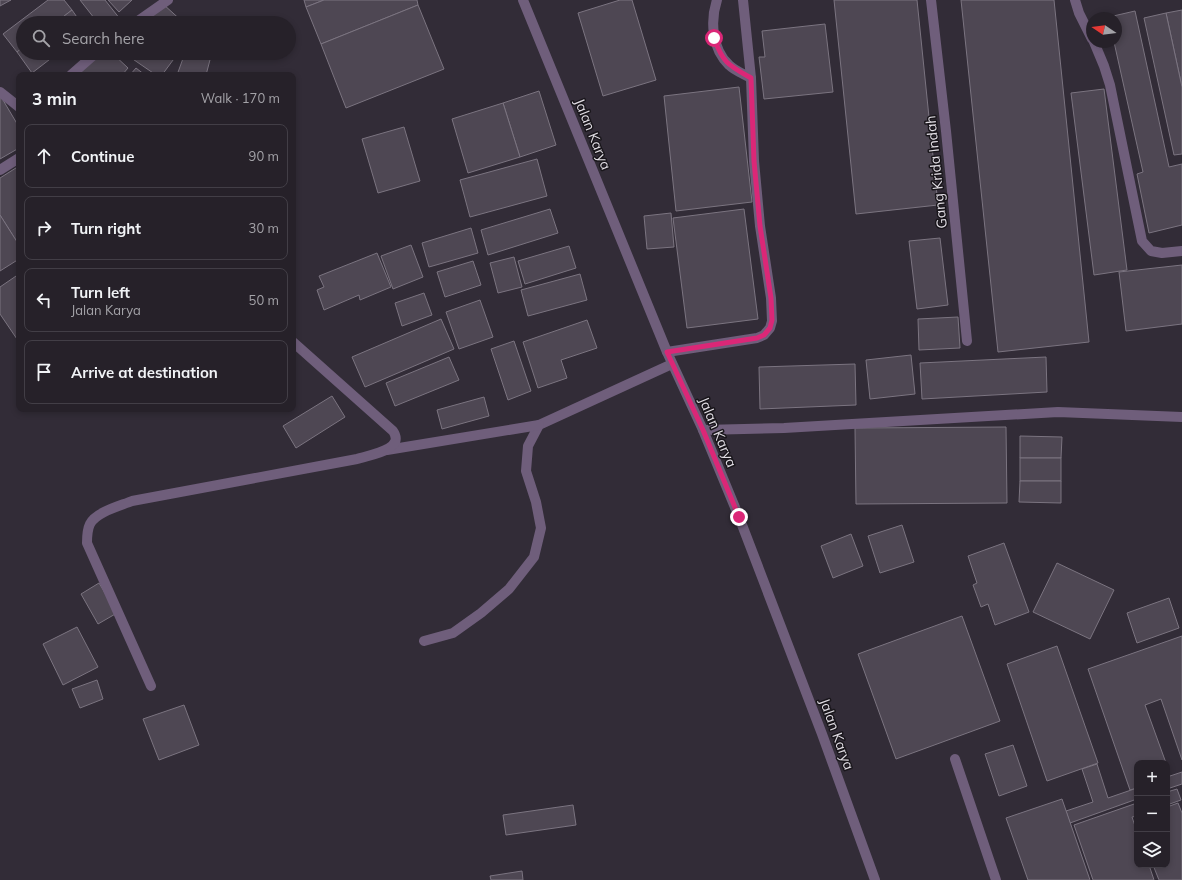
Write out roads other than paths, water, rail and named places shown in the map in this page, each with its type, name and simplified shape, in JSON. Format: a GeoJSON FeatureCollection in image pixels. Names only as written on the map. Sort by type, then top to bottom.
{"type":"FeatureCollection","features":[{"type":"Feature","properties":{"kind":"street"},"geometry":{"type":"LineString","coordinates":[[146,16],[168,0]]}},
{"type":"Feature","properties":{"kind":"street","name":"Jalan Karya"},"geometry":{"type":"LineString","coordinates":[[523,0],[672,364],[703,430],[742,525],[876,880]]}},
{"type":"Feature","properties":{"kind":"street"},"geometry":{"type":"LineString","coordinates":[[717,0],[713,12],[714,38],[720,54],[730,66],[751,78]]}},
{"type":"Feature","properties":{"kind":"street"},"geometry":{"type":"LineString","coordinates":[[667,352],[757,338],[764,335],[770,328],[772,320],[771,298],[759,219],[754,161],[751,78],[743,0]]}},
{"type":"Feature","properties":{"kind":"street","name":"Gang Krida Indah"},"geometry":{"type":"LineString","coordinates":[[930,0],[946,131],[967,340]]}},
{"type":"Feature","properties":{"kind":"street"},"geometry":{"type":"LineString","coordinates":[[1075,0],[1079,13],[1086,27]]}},
{"type":"Feature","properties":{"kind":"street"},"geometry":{"type":"LineString","coordinates":[[1096,48],[1110,85],[1142,241],[1151,251],[1162,253],[1182,251]]}},
{"type":"Feature","properties":{"kind":"street"},"geometry":{"type":"LineString","coordinates":[[74,72],[88,60]]}},
{"type":"Feature","properties":{"kind":"street"},"geometry":{"type":"LineString","coordinates":[[0,92],[16,105]]}},
{"type":"Feature","properties":{"kind":"street"},"geometry":{"type":"LineString","coordinates":[[0,170],[16,160]]}},
{"type":"Feature","properties":{"kind":"street"},"geometry":{"type":"LineString","coordinates":[[296,345],[393,431],[396,436],[396,442],[387,450]]}},
{"type":"Feature","properties":{"kind":"street"},"geometry":{"type":"LineString","coordinates":[[151,686],[87,543],[87,532],[90,523],[98,515],[132,501],[357,459],[387,450],[539,425],[672,364]]}},
{"type":"Feature","properties":{"kind":"street"},"geometry":{"type":"LineString","coordinates":[[703,430],[784,428],[1058,412],[1182,417]]}},
{"type":"Feature","properties":{"kind":"street"},"geometry":{"type":"LineString","coordinates":[[424,640],[453,633],[480,613],[509,589],[534,557],[541,528],[536,502],[526,471],[528,446],[539,425]]}},
{"type":"Feature","properties":{"kind":"street"},"geometry":{"type":"LineString","coordinates":[[955,759],[996,880]]}}]}
